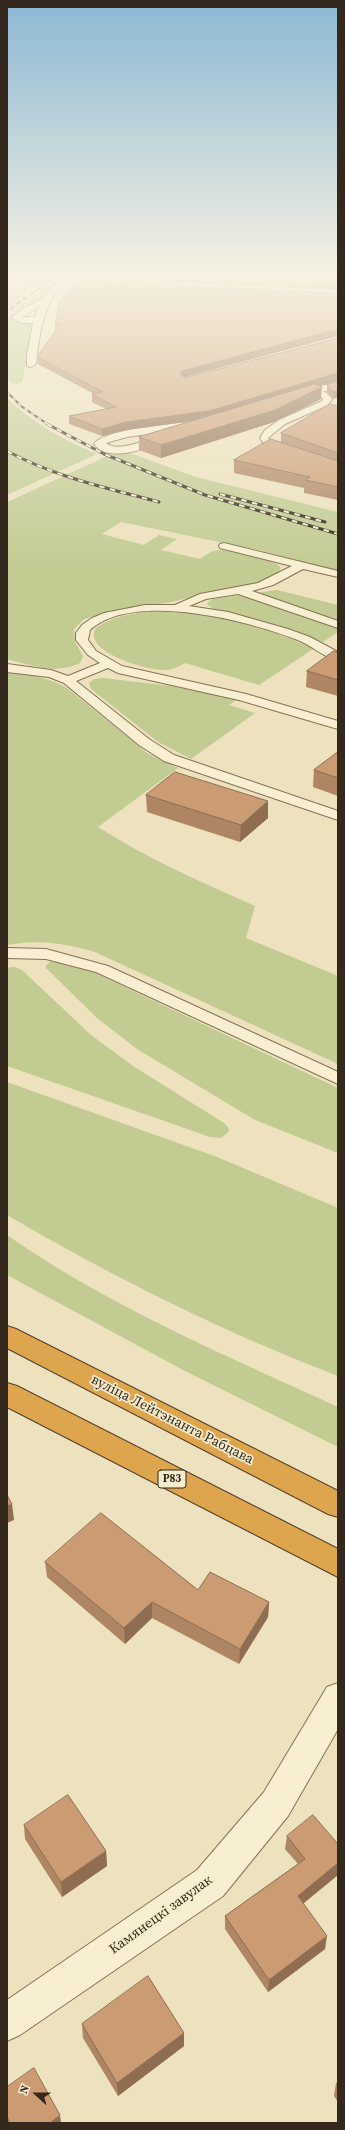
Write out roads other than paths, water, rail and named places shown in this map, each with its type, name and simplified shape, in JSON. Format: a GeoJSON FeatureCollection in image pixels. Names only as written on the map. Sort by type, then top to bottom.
{"type":"FeatureCollection","features":[{"type":"Feature","properties":{"kind":"highway","name":"вуліца Лейтэнанта Рабцава"},"geometry":{"type":"LineString","coordinates":[[7,1336],[338,1505]]}},
{"type":"Feature","properties":{"kind":"highway","name":"Р83"},"geometry":{"type":"LineString","coordinates":[[7,1394],[338,1564]]}},
{"type":"Feature","properties":{"kind":"street"},"geometry":{"type":"LineString","coordinates":[[284,400],[338,384]]}},
{"type":"Feature","properties":{"kind":"street"},"geometry":{"type":"LineString","coordinates":[[211,423],[121,451],[109,450],[100,444],[107,439],[126,434],[211,423]]}},
{"type":"Feature","properties":{"kind":"street","name":"Камянецкі завулак"},"geometry":{"type":"LineString","coordinates":[[7,2022],[210,1883],[276,1804],[338,1698]]}},
{"type":"Feature","properties":{"kind":"lane"},"geometry":{"type":"LineString","coordinates":[[294,455],[274,447],[264,438],[271,429],[325,403],[328,399],[326,396],[314,391]]}},
{"type":"Feature","properties":{"kind":"lane"},"geometry":{"type":"LineString","coordinates":[[224,546],[338,574]]}},
{"type":"Feature","properties":{"kind":"lane"},"geometry":{"type":"LineString","coordinates":[[178,607],[201,597],[239,591],[271,583],[301,565]]}},
{"type":"Feature","properties":{"kind":"lane"},"geometry":{"type":"LineString","coordinates":[[239,591],[338,625]]}},
{"type":"Feature","properties":{"kind":"lane"},"geometry":{"type":"LineString","coordinates":[[338,657],[306,639],[283,631],[222,614],[178,607],[122,612],[92,622],[82,633],[82,640],[92,653],[107,664],[132,673],[242,697],[338,725]]}},
{"type":"Feature","properties":{"kind":"lane"},"geometry":{"type":"LineString","coordinates":[[68,680],[107,664]]}},
{"type":"Feature","properties":{"kind":"lane"},"geometry":{"type":"LineString","coordinates":[[7,668],[47,673],[68,680],[144,742],[169,758],[338,816]]}},
{"type":"Feature","properties":{"kind":"lane"},"geometry":{"type":"LineString","coordinates":[[7,953],[46,954],[102,968],[338,1079]]}},
{"type":"Feature","properties":{"kind":"railway"},"geometry":{"type":"LineString","coordinates":[[7,392],[21,406],[49,425]]}},
{"type":"Feature","properties":{"kind":"railway"},"geometry":{"type":"LineString","coordinates":[[47,424],[104,454],[205,495],[338,534]]}},
{"type":"Feature","properties":{"kind":"railway"},"geometry":{"type":"LineString","coordinates":[[7,451],[62,475],[159,502]]}},
{"type":"Feature","properties":{"kind":"railway"},"geometry":{"type":"LineString","coordinates":[[220,494],[325,522]]}}]}
